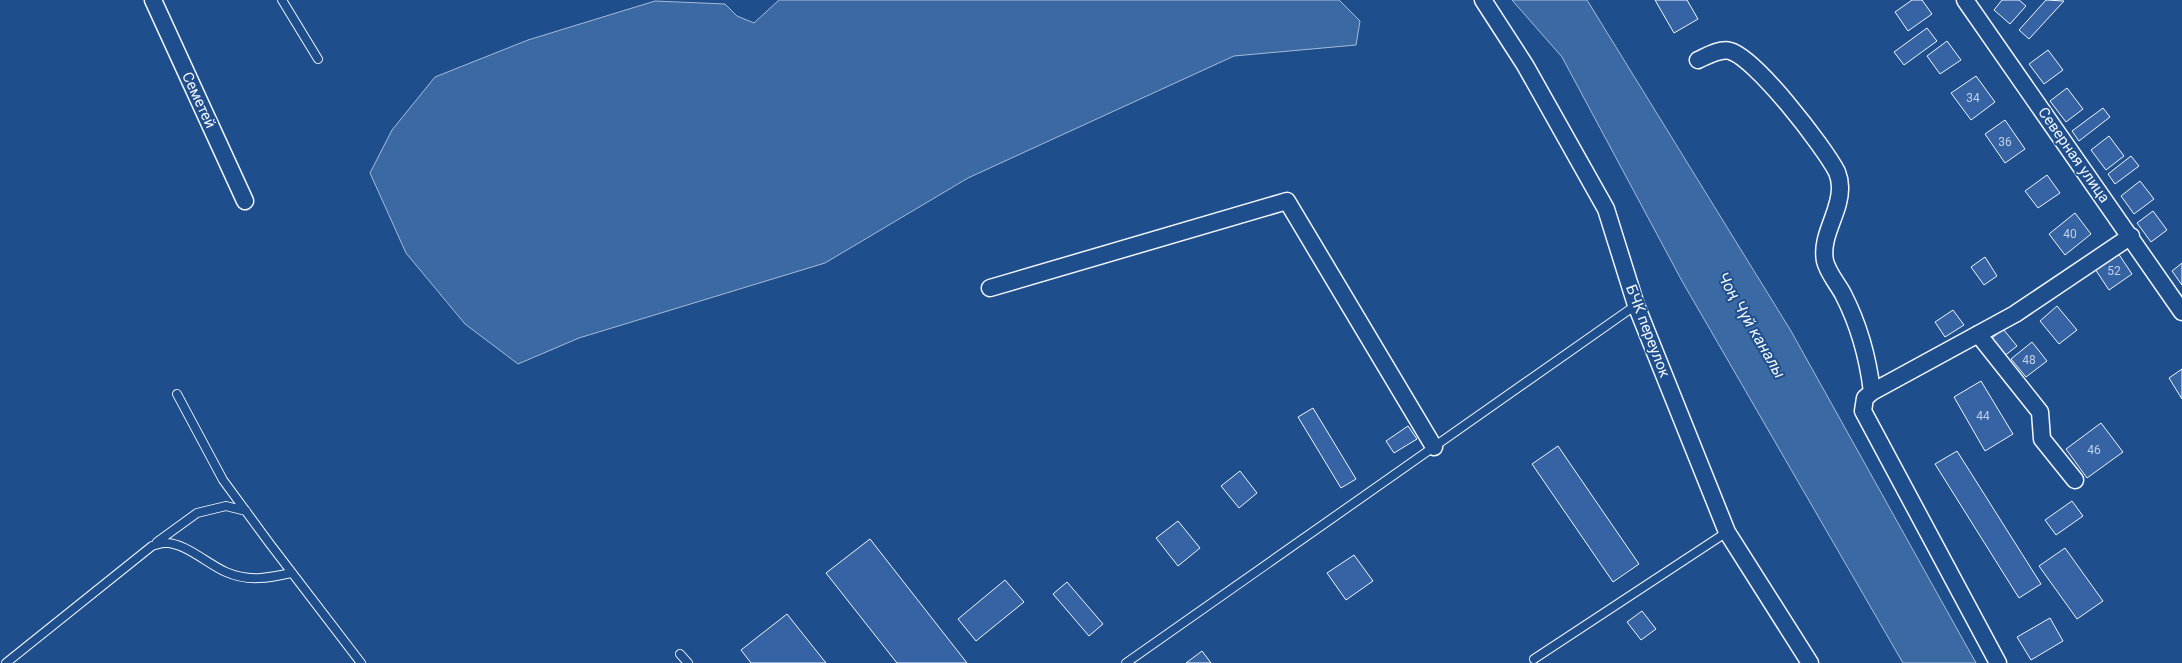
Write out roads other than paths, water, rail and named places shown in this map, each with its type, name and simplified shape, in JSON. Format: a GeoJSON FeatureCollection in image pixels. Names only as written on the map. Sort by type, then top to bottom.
{"type":"FeatureCollection","features":[{"type":"Feature","properties":{"kind":"street","name":"Семетей"},"geometry":{"type":"LineString","coordinates":[[153,0],[245,201]]}},
{"type":"Feature","properties":{"kind":"street","name":"БЧК переулок"},"geometry":{"type":"LineString","coordinates":[[1483,0],[1525,65],[1606,209],[1636,305],[1727,532],[1810,663]]}},
{"type":"Feature","properties":{"kind":"street","name":"Северная улица"},"geometry":{"type":"LineString","coordinates":[[1965,0],[2131,236],[2182,312]]}},
{"type":"Feature","properties":{"kind":"street"},"geometry":{"type":"LineString","coordinates":[[1698,60],[1723,50],[1740,56],[1779,93],[1806,127],[1838,174],[1839,195],[1825,245],[1825,259],[1828,270],[1843,295],[1860,336],[1869,363],[1872,392]]}},
{"type":"Feature","properties":{"kind":"street"},"geometry":{"type":"LineString","coordinates":[[990,288],[1286,202],[1434,447]]}},
{"type":"Feature","properties":{"kind":"street"},"geometry":{"type":"LineString","coordinates":[[1998,663],[1864,411],[1866,398],[1872,392],[2016,314],[2131,236]]}},
{"type":"Feature","properties":{"kind":"street"},"geometry":{"type":"LineString","coordinates":[[1978,334],[2040,412],[2042,438],[2075,480]]}},
{"type":"Feature","properties":{"kind":"lane"},"geometry":{"type":"LineString","coordinates":[[282,0],[318,59]]}},
{"type":"Feature","properties":{"kind":"lane"},"geometry":{"type":"LineString","coordinates":[[1126,663],[1636,305]]}},
{"type":"Feature","properties":{"kind":"lane"},"geometry":{"type":"LineString","coordinates":[[178,394],[224,480],[291,573],[361,663]]}},
{"type":"Feature","properties":{"kind":"lane"},"geometry":{"type":"LineString","coordinates":[[6,663],[180,524],[197,513],[226,506],[246,511]]}},
{"type":"Feature","properties":{"kind":"lane"},"geometry":{"type":"LineString","coordinates":[[1534,659],[1727,532]]}},
{"type":"Feature","properties":{"kind":"lane"},"geometry":{"type":"LineString","coordinates":[[152,546],[164,542],[175,544],[227,573],[247,578],[266,579],[291,573]]}},
{"type":"Feature","properties":{"kind":"lane"},"geometry":{"type":"LineString","coordinates":[[680,654],[688,663]]}},
{"type":"Feature","properties":{"kind":"water"},"geometry":{"type":"Polygon","coordinates":[[[779,0],[1339,0],[1360,21],[1356,45],[1234,56],[968,178],[825,263],[579,338],[518,364],[465,324],[406,253],[370,173],[392,130],[435,77],[528,40],[655,1],[725,4],[737,16],[754,23],[779,0]]]}},
{"type":"Feature","properties":{"kind":"water","name":"Чоң Чүй каналы"},"geometry":{"type":"Polygon","coordinates":[[[1512,0],[1587,0],[1791,331],[1976,663],[1903,663],[1682,281],[1562,57],[1512,0]]]}}]}
